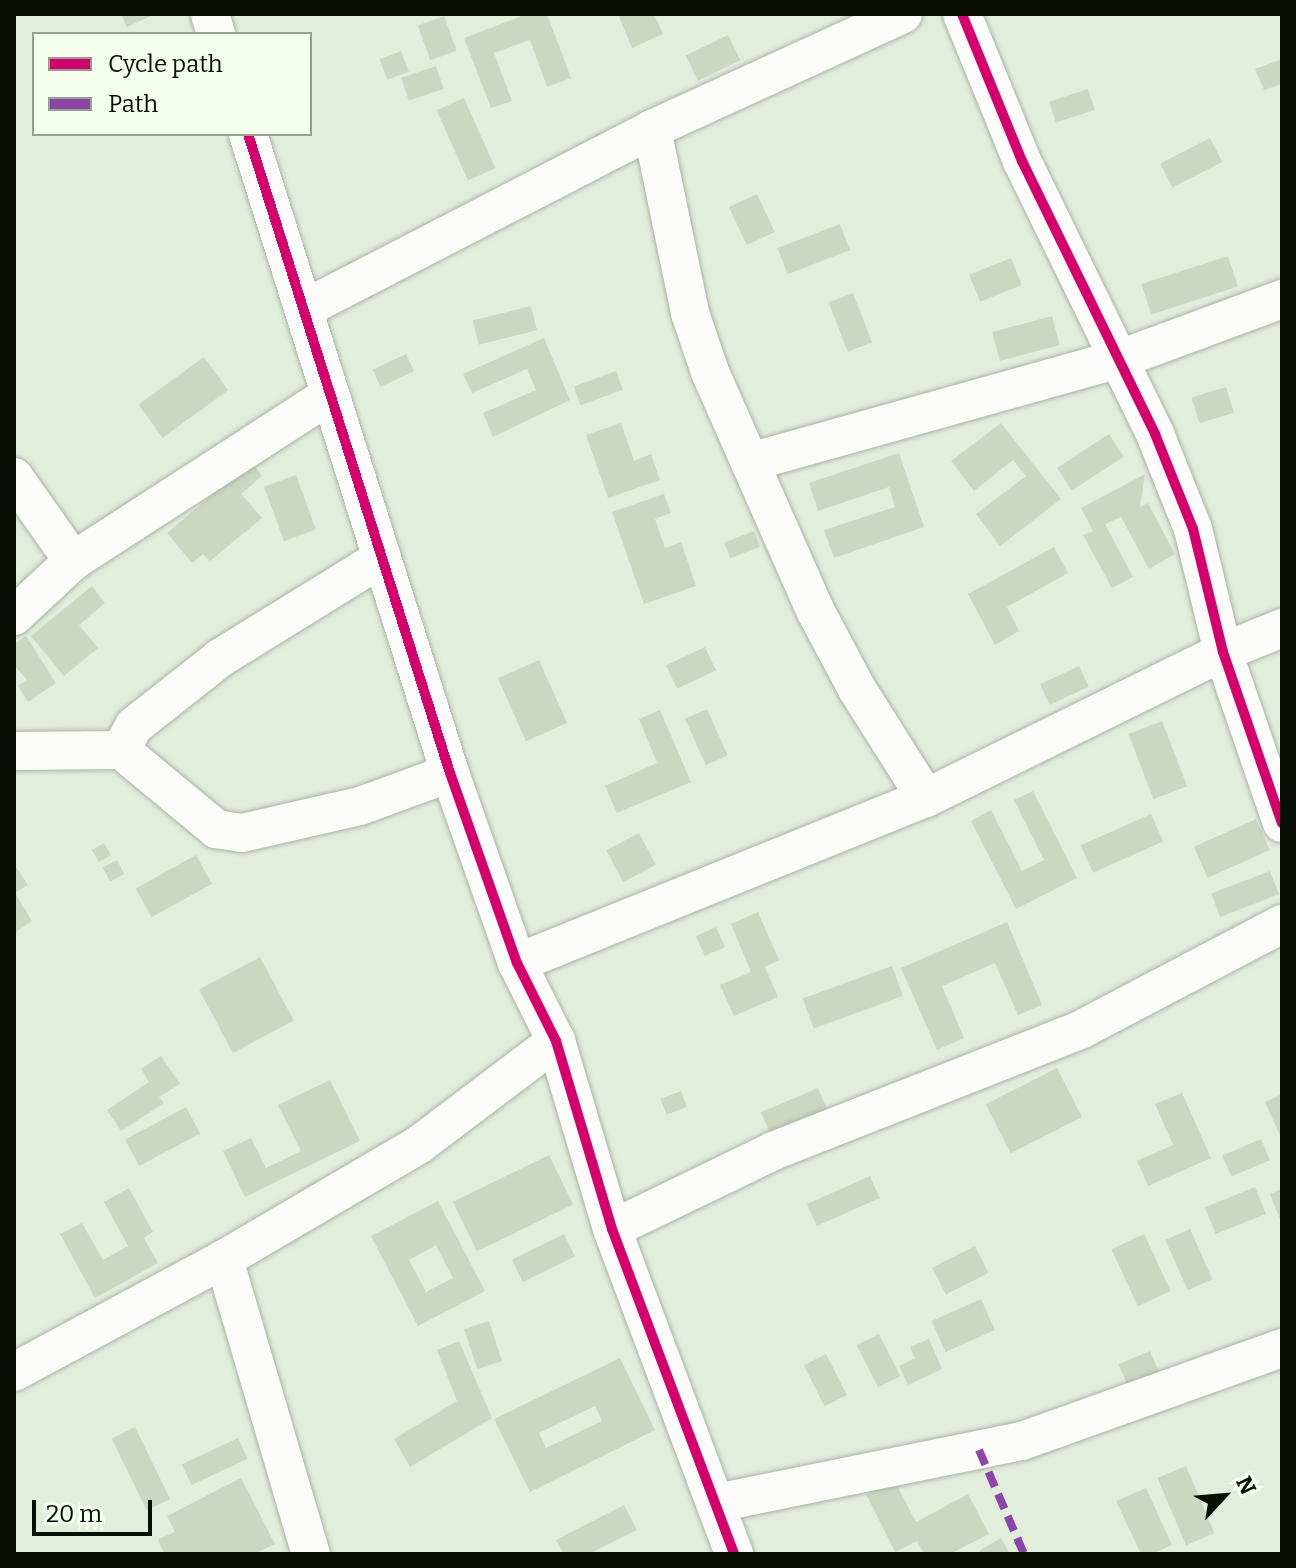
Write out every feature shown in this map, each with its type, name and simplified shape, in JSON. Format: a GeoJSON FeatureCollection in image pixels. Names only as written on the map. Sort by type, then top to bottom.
{"type":"FeatureCollection","features":[{"type":"Feature","properties":{"kind":"street"},"geometry":{"type":"LineString","coordinates":[[304,309],[652,129],[903,14]]}},
{"type":"Feature","properties":{"kind":"street"},"geometry":{"type":"LineString","coordinates":[[962,14],[1022,161],[1120,359],[1193,529],[1223,652],[1282,823]]}},
{"type":"Feature","properties":{"kind":"street"},"geometry":{"type":"LineString","coordinates":[[652,129],[690,313],[750,462],[843,663],[926,798]]}},
{"type":"Feature","properties":{"kind":"street"},"geometry":{"type":"LineString","coordinates":[[249,136],[450,773],[517,963],[556,1041],[612,1229],[734,1554]]}},
{"type":"Feature","properties":{"kind":"street"},"geometry":{"type":"LineString","coordinates":[[750,462],[1120,359],[1282,299]]}},
{"type":"Feature","properties":{"kind":"street"},"geometry":{"type":"LineString","coordinates":[[14,616],[73,561],[330,395]]}},
{"type":"Feature","properties":{"kind":"street"},"geometry":{"type":"LineString","coordinates":[[14,477],[73,561]]}},
{"type":"Feature","properties":{"kind":"street"},"geometry":{"type":"LineString","coordinates":[[121,750],[134,726],[220,658],[382,558]]}},
{"type":"Feature","properties":{"kind":"street"},"geometry":{"type":"LineString","coordinates":[[517,963],[926,798],[1223,652],[1282,628]]}},
{"type":"Feature","properties":{"kind":"street"},"geometry":{"type":"LineString","coordinates":[[14,751],[121,750],[216,829],[242,833],[360,806],[450,773]]}},
{"type":"Feature","properties":{"kind":"street"},"geometry":{"type":"LineString","coordinates":[[612,1229],[773,1151],[1082,1029],[1282,924]]}},
{"type":"Feature","properties":{"kind":"street"},"geometry":{"type":"LineString","coordinates":[[14,1372],[224,1259],[420,1144],[556,1041]]}},
{"type":"Feature","properties":{"kind":"street"},"geometry":{"type":"LineString","coordinates":[[224,1259],[311,1554]]}},
{"type":"Feature","properties":{"kind":"street"},"geometry":{"type":"LineString","coordinates":[[716,1503],[1022,1441],[1282,1348]]}},
{"type":"Feature","properties":{"kind":"building"},"geometry":{"type":"Polygon","coordinates":[[[121,14],[155,14],[127,27],[121,14]]]}},
{"type":"Feature","properties":{"kind":"building"},"geometry":{"type":"Polygon","coordinates":[[[527,14],[547,14],[571,78],[547,87],[530,40],[494,53],[512,101],[491,108],[464,38],[527,14]]]}},
{"type":"Feature","properties":{"kind":"building"},"geometry":{"type":"Polygon","coordinates":[[[618,14],[654,14],[663,34],[632,48],[618,14]]]}},
{"type":"Feature","properties":{"kind":"building"},"geometry":{"type":"Polygon","coordinates":[[[444,16],[457,51],[430,60],[418,26],[444,16]]]}},
{"type":"Feature","properties":{"kind":"building"},"geometry":{"type":"Polygon","coordinates":[[[728,35],[740,60],[698,81],[686,56],[728,35]]]}},
{"type":"Feature","properties":{"kind":"building"},"geometry":{"type":"Polygon","coordinates":[[[401,51],[409,72],[387,80],[380,59],[401,51]]]}},
{"type":"Feature","properties":{"kind":"building"},"geometry":{"type":"Polygon","coordinates":[[[1282,59],[1282,84],[1264,90],[1255,69],[1282,59]]]}},
{"type":"Feature","properties":{"kind":"building"},"geometry":{"type":"Polygon","coordinates":[[[436,66],[444,89],[409,101],[401,78],[436,66]]]}},
{"type":"Feature","properties":{"kind":"building"},"geometry":{"type":"Polygon","coordinates":[[[1088,89],[1095,110],[1056,123],[1049,102],[1088,89]]]}},
{"type":"Feature","properties":{"kind":"building"},"geometry":{"type":"Polygon","coordinates":[[[464,98],[495,168],[468,181],[437,110],[464,98]]]}},
{"type":"Feature","properties":{"kind":"building"},"geometry":{"type":"Polygon","coordinates":[[[1210,138],[1222,162],[1172,187],[1160,163],[1210,138]]]}},
{"type":"Feature","properties":{"kind":"building"},"geometry":{"type":"Polygon","coordinates":[[[757,194],[775,232],[747,245],[729,207],[757,194]]]}},
{"type":"Feature","properties":{"kind":"building"},"geometry":{"type":"Polygon","coordinates":[[[840,224],[850,250],[787,274],[777,248],[840,224]]]}},
{"type":"Feature","properties":{"kind":"building"},"geometry":{"type":"Polygon","coordinates":[[[1228,256],[1238,286],[1151,315],[1141,284],[1228,256]]]}},
{"type":"Feature","properties":{"kind":"building"},"geometry":{"type":"Polygon","coordinates":[[[1011,258],[1022,285],[980,302],[969,275],[1011,258]]]}},
{"type":"Feature","properties":{"kind":"building"},"geometry":{"type":"Polygon","coordinates":[[[853,293],[872,342],[848,352],[829,302],[853,293]]]}},
{"type":"Feature","properties":{"kind":"building"},"geometry":{"type":"Polygon","coordinates":[[[531,306],[537,330],[479,345],[473,321],[531,306]]]}},
{"type":"Feature","properties":{"kind":"building"},"geometry":{"type":"Polygon","coordinates":[[[1052,316],[1060,345],[1000,361],[992,332],[1052,316]]]}},
{"type":"Feature","properties":{"kind":"building"},"geometry":{"type":"Polygon","coordinates":[[[544,338],[570,400],[493,437],[483,413],[536,390],[527,369],[472,393],[463,374],[544,338]]]}},
{"type":"Feature","properties":{"kind":"building"},"geometry":{"type":"Polygon","coordinates":[[[406,354],[414,371],[380,387],[372,370],[406,354]]]}},
{"type":"Feature","properties":{"kind":"building"},"geometry":{"type":"Polygon","coordinates":[[[204,357],[228,390],[163,438],[138,405],[204,357]]]}},
{"type":"Feature","properties":{"kind":"building"},"geometry":{"type":"Polygon","coordinates":[[[616,371],[623,390],[581,405],[574,386],[616,371]]]}},
{"type":"Feature","properties":{"kind":"building"},"geometry":{"type":"Polygon","coordinates":[[[1226,387],[1234,413],[1199,423],[1192,398],[1226,387]]]}},
{"type":"Feature","properties":{"kind":"building"},"geometry":{"type":"Polygon","coordinates":[[[621,423],[634,461],[651,454],[660,480],[608,498],[586,435],[621,423]]]}},
{"type":"Feature","properties":{"kind":"building"},"geometry":{"type":"Polygon","coordinates":[[[1001,423],[1061,499],[1000,546],[976,514],[1026,476],[1013,460],[974,491],[951,461],[1001,423]]]}},
{"type":"Feature","properties":{"kind":"building"},"geometry":{"type":"Polygon","coordinates":[[[1109,434],[1124,457],[1072,490],[1057,468],[1109,434]]]}},
{"type":"Feature","properties":{"kind":"building"},"geometry":{"type":"Polygon","coordinates":[[[899,453],[924,527],[834,558],[824,530],[895,507],[889,487],[818,511],[809,483],[899,453]]]}},
{"type":"Feature","properties":{"kind":"building"},"geometry":{"type":"Polygon","coordinates":[[[251,462],[262,476],[241,494],[262,518],[210,561],[203,554],[192,563],[167,533],[251,462]]]}},
{"type":"Feature","properties":{"kind":"building"},"geometry":{"type":"Polygon","coordinates":[[[1145,474],[1140,507],[1148,503],[1175,554],[1149,569],[1121,517],[1105,524],[1133,577],[1112,588],[1083,535],[1093,531],[1081,508],[1145,474]]]}},
{"type":"Feature","properties":{"kind":"building"},"geometry":{"type":"Polygon","coordinates":[[[296,475],[316,530],[284,541],[264,487],[296,475]]]}},
{"type":"Feature","properties":{"kind":"building"},"geometry":{"type":"Polygon","coordinates":[[[664,494],[671,513],[655,519],[665,548],[681,542],[696,586],[644,604],[612,512],[664,494]]]}},
{"type":"Feature","properties":{"kind":"building"},"geometry":{"type":"Polygon","coordinates":[[[754,531],[760,547],[730,558],[724,542],[754,531]]]}},
{"type":"Feature","properties":{"kind":"building"},"geometry":{"type":"Polygon","coordinates":[[[1054,547],[1068,573],[1007,607],[1019,631],[995,645],[968,594],[1054,547]]]}},
{"type":"Feature","properties":{"kind":"building"},"geometry":{"type":"Polygon","coordinates":[[[92,586],[105,603],[79,625],[98,648],[64,676],[31,636],[92,586]]]}},
{"type":"Feature","properties":{"kind":"building"},"geometry":{"type":"Polygon","coordinates":[[[26,636],[56,683],[28,702],[18,686],[27,680],[14,665],[14,644],[26,636]]]}},
{"type":"Feature","properties":{"kind":"building"},"geometry":{"type":"Polygon","coordinates":[[[705,647],[716,671],[677,689],[666,665],[705,647]]]}},
{"type":"Feature","properties":{"kind":"building"},"geometry":{"type":"Polygon","coordinates":[[[539,660],[567,723],[526,741],[498,678],[539,660]]]}},
{"type":"Feature","properties":{"kind":"building"},"geometry":{"type":"Polygon","coordinates":[[[1079,666],[1089,687],[1050,705],[1040,684],[1079,666]]]}},
{"type":"Feature","properties":{"kind":"building"},"geometry":{"type":"Polygon","coordinates":[[[707,709],[728,756],[706,765],[685,719],[707,709]]]}},
{"type":"Feature","properties":{"kind":"building"},"geometry":{"type":"Polygon","coordinates":[[[660,710],[691,782],[617,813],[605,786],[657,763],[639,719],[660,710]]]}},
{"type":"Feature","properties":{"kind":"building"},"geometry":{"type":"Polygon","coordinates":[[[1162,721],[1187,786],[1153,799],[1128,734],[1162,721]]]}},
{"type":"Feature","properties":{"kind":"building"},"geometry":{"type":"Polygon","coordinates":[[[1033,791],[1077,878],[1016,909],[971,821],[991,810],[1022,871],[1044,860],[1014,800],[1033,791]]]}},
{"type":"Feature","properties":{"kind":"building"},"geometry":{"type":"Polygon","coordinates":[[[1151,814],[1163,841],[1093,873],[1081,845],[1151,814]]]}},
{"type":"Feature","properties":{"kind":"building"},"geometry":{"type":"Polygon","coordinates":[[[1256,819],[1270,850],[1208,878],[1194,847],[1256,819]]]}},
{"type":"Feature","properties":{"kind":"building"},"geometry":{"type":"Polygon","coordinates":[[[639,833],[656,865],[623,882],[606,850],[639,833]]]}},
{"type":"Feature","properties":{"kind":"building"},"geometry":{"type":"Polygon","coordinates":[[[104,843],[111,855],[99,862],[92,850],[104,843]]]}},
{"type":"Feature","properties":{"kind":"building"},"geometry":{"type":"Polygon","coordinates":[[[196,855],[212,884],[152,917],[136,888],[196,855]]]}},
{"type":"Feature","properties":{"kind":"building"},"geometry":{"type":"Polygon","coordinates":[[[117,860],[124,874],[110,882],[103,867],[117,860]]]}},
{"type":"Feature","properties":{"kind":"building"},"geometry":{"type":"Polygon","coordinates":[[[14,864],[28,885],[15,893],[32,921],[14,933],[14,864]]]}},
{"type":"Feature","properties":{"kind":"building"},"geometry":{"type":"Polygon","coordinates":[[[1270,871],[1279,894],[1220,917],[1211,894],[1270,871]]]}},
{"type":"Feature","properties":{"kind":"building"},"geometry":{"type":"Polygon","coordinates":[[[758,912],[779,960],[765,967],[778,997],[734,1016],[720,985],[751,972],[731,924],[758,912]]]}},
{"type":"Feature","properties":{"kind":"building"},"geometry":{"type":"Polygon","coordinates":[[[1007,922],[1042,1005],[1018,1015],[995,963],[942,986],[964,1038],[937,1050],[901,968],[1007,922]]]}},
{"type":"Feature","properties":{"kind":"building"},"geometry":{"type":"Polygon","coordinates":[[[716,927],[725,947],[705,956],[696,936],[716,927]]]}},
{"type":"Feature","properties":{"kind":"building"},"geometry":{"type":"Polygon","coordinates":[[[260,957],[294,1021],[233,1053],[199,989],[260,957]]]}},
{"type":"Feature","properties":{"kind":"building"},"geometry":{"type":"Polygon","coordinates":[[[892,966],[903,996],[814,1029],[803,998],[892,966]]]}},
{"type":"Feature","properties":{"kind":"building"},"geometry":{"type":"Polygon","coordinates":[[[161,1056],[180,1084],[159,1097],[164,1103],[121,1131],[107,1110],[149,1082],[141,1069],[161,1056]]]}},
{"type":"Feature","properties":{"kind":"building"},"geometry":{"type":"Polygon","coordinates":[[[1057,1068],[1082,1117],[1011,1153],[986,1104],[1057,1068]]]}},
{"type":"Feature","properties":{"kind":"building"},"geometry":{"type":"Polygon","coordinates":[[[330,1080],[360,1141],[245,1197],[223,1151],[251,1138],[266,1168],[301,1151],[278,1105],[330,1080]]]}},
{"type":"Feature","properties":{"kind":"building"},"geometry":{"type":"Polygon","coordinates":[[[818,1088],[828,1112],[771,1136],[761,1112],[818,1088]]]}},
{"type":"Feature","properties":{"kind":"building"},"geometry":{"type":"Polygon","coordinates":[[[681,1091],[687,1107],[667,1115],[660,1099],[681,1091]]]}},
{"type":"Feature","properties":{"kind":"building"},"geometry":{"type":"Polygon","coordinates":[[[1182,1093],[1211,1158],[1148,1186],[1137,1161],[1173,1145],[1155,1104],[1182,1093]]]}},
{"type":"Feature","properties":{"kind":"building"},"geometry":{"type":"Polygon","coordinates":[[[1282,1094],[1282,1140],[1265,1102],[1282,1094]]]}},
{"type":"Feature","properties":{"kind":"building"},"geometry":{"type":"Polygon","coordinates":[[[186,1107],[200,1133],[139,1166],[125,1139],[186,1107]]]}},
{"type":"Feature","properties":{"kind":"building"},"geometry":{"type":"Polygon","coordinates":[[[1261,1139],[1270,1160],[1231,1177],[1222,1155],[1261,1139]]]}},
{"type":"Feature","properties":{"kind":"building"},"geometry":{"type":"Polygon","coordinates":[[[549,1155],[573,1204],[477,1251],[453,1202],[549,1155]]]}},
{"type":"Feature","properties":{"kind":"building"},"geometry":{"type":"Polygon","coordinates":[[[870,1176],[880,1198],[817,1226],[807,1204],[870,1176]]]}},
{"type":"Feature","properties":{"kind":"building"},"geometry":{"type":"Polygon","coordinates":[[[1282,1180],[1282,1224],[1270,1194],[1281,1189],[1282,1180]]]}},
{"type":"Feature","properties":{"kind":"building"},"geometry":{"type":"Polygon","coordinates":[[[1255,1187],[1266,1214],[1216,1234],[1205,1207],[1255,1187]]]}},
{"type":"Feature","properties":{"kind":"building"},"geometry":{"type":"Polygon","coordinates":[[[129,1188],[153,1232],[144,1238],[158,1263],[95,1298],[60,1234],[82,1223],[103,1260],[128,1246],[104,1202],[129,1188]]]}},
{"type":"Feature","properties":{"kind":"building"},"geometry":{"type":"Polygon","coordinates":[[[438,1201],[485,1291],[418,1326],[371,1236],[438,1201]],[[436,1245],[409,1260],[426,1292],[453,1278],[436,1245]]]}},
{"type":"Feature","properties":{"kind":"building"},"geometry":{"type":"Polygon","coordinates":[[[1190,1229],[1212,1279],[1188,1290],[1165,1240],[1190,1229]]]}},
{"type":"Feature","properties":{"kind":"building"},"geometry":{"type":"Polygon","coordinates":[[[564,1234],[575,1256],[523,1282],[512,1259],[564,1234]]]}},
{"type":"Feature","properties":{"kind":"building"},"geometry":{"type":"Polygon","coordinates":[[[1144,1234],[1171,1291],[1138,1306],[1111,1249],[1144,1234]]]}},
{"type":"Feature","properties":{"kind":"building"},"geometry":{"type":"Polygon","coordinates":[[[975,1246],[989,1273],[946,1295],[932,1268],[975,1246]]]}},
{"type":"Feature","properties":{"kind":"building"},"geometry":{"type":"Polygon","coordinates":[[[981,1299],[995,1330],[945,1352],[932,1321],[981,1299]]]}},
{"type":"Feature","properties":{"kind":"building"},"geometry":{"type":"Polygon","coordinates":[[[489,1321],[502,1361],[477,1369],[464,1329],[489,1321]]]}},
{"type":"Feature","properties":{"kind":"building"},"geometry":{"type":"Polygon","coordinates":[[[879,1334],[900,1376],[878,1387],[857,1345],[879,1334]]]}},
{"type":"Feature","properties":{"kind":"building"},"geometry":{"type":"Polygon","coordinates":[[[929,1339],[942,1369],[908,1385],[899,1366],[915,1358],[910,1347],[929,1339]]]}},
{"type":"Feature","properties":{"kind":"building"},"geometry":{"type":"Polygon","coordinates":[[[459,1341],[492,1418],[410,1467],[394,1439],[457,1401],[437,1350],[459,1341]]]}},
{"type":"Feature","properties":{"kind":"building"},"geometry":{"type":"Polygon","coordinates":[[[1150,1351],[1160,1375],[1129,1388],[1119,1364],[1150,1351]]]}},
{"type":"Feature","properties":{"kind":"building"},"geometry":{"type":"Polygon","coordinates":[[[826,1354],[847,1395],[825,1406],[804,1365],[826,1354]]]}},
{"type":"Feature","properties":{"kind":"building"},"geometry":{"type":"Polygon","coordinates":[[[620,1358],[655,1430],[530,1492],[494,1419],[620,1358]],[[595,1406],[539,1433],[546,1448],[602,1421],[595,1406]]]}},
{"type":"Feature","properties":{"kind":"building"},"geometry":{"type":"Polygon","coordinates":[[[135,1427],[170,1499],[147,1510],[112,1438],[135,1427]]]}},
{"type":"Feature","properties":{"kind":"building"},"geometry":{"type":"Polygon","coordinates":[[[238,1438],[248,1459],[192,1485],[182,1464],[238,1438]]]}},
{"type":"Feature","properties":{"kind":"building"},"geometry":{"type":"Polygon","coordinates":[[[1186,1466],[1215,1533],[1186,1545],[1157,1478],[1186,1466]]]}},
{"type":"Feature","properties":{"kind":"building"},"geometry":{"type":"Polygon","coordinates":[[[241,1478],[275,1544],[254,1554],[164,1554],[158,1539],[175,1532],[167,1516],[241,1478]]]}},
{"type":"Feature","properties":{"kind":"building"},"geometry":{"type":"Polygon","coordinates":[[[894,1480],[916,1522],[968,1494],[989,1534],[950,1554],[924,1554],[917,1541],[895,1552],[866,1494],[894,1480]]]}},
{"type":"Feature","properties":{"kind":"building"},"geometry":{"type":"Polygon","coordinates":[[[1146,1488],[1172,1545],[1152,1554],[1141,1554],[1116,1501],[1146,1488]]]}},
{"type":"Feature","properties":{"kind":"building"},"geometry":{"type":"Polygon","coordinates":[[[624,1505],[637,1530],[589,1554],[564,1554],[556,1540],[624,1505]]]}},
{"type":"Feature","properties":{"kind":"building"},"geometry":{"type":"Polygon","coordinates":[[[1001,1538],[1010,1554],[981,1554],[979,1551],[1001,1538]]]}},
{"type":"Feature","properties":{"kind":"marked path"},"geometry":{"type":"LineString","coordinates":[[979,1450],[1024,1554]]}},
{"type":"Feature","properties":{"kind":"cycle path"},"geometry":{"type":"LineString","coordinates":[[962,14],[1022,161],[1155,434],[1193,529],[1223,652],[1282,823]]}},
{"type":"Feature","properties":{"kind":"cycle path"},"geometry":{"type":"LineString","coordinates":[[249,136],[450,773],[517,963],[556,1041],[612,1229],[734,1554]]}}]}
